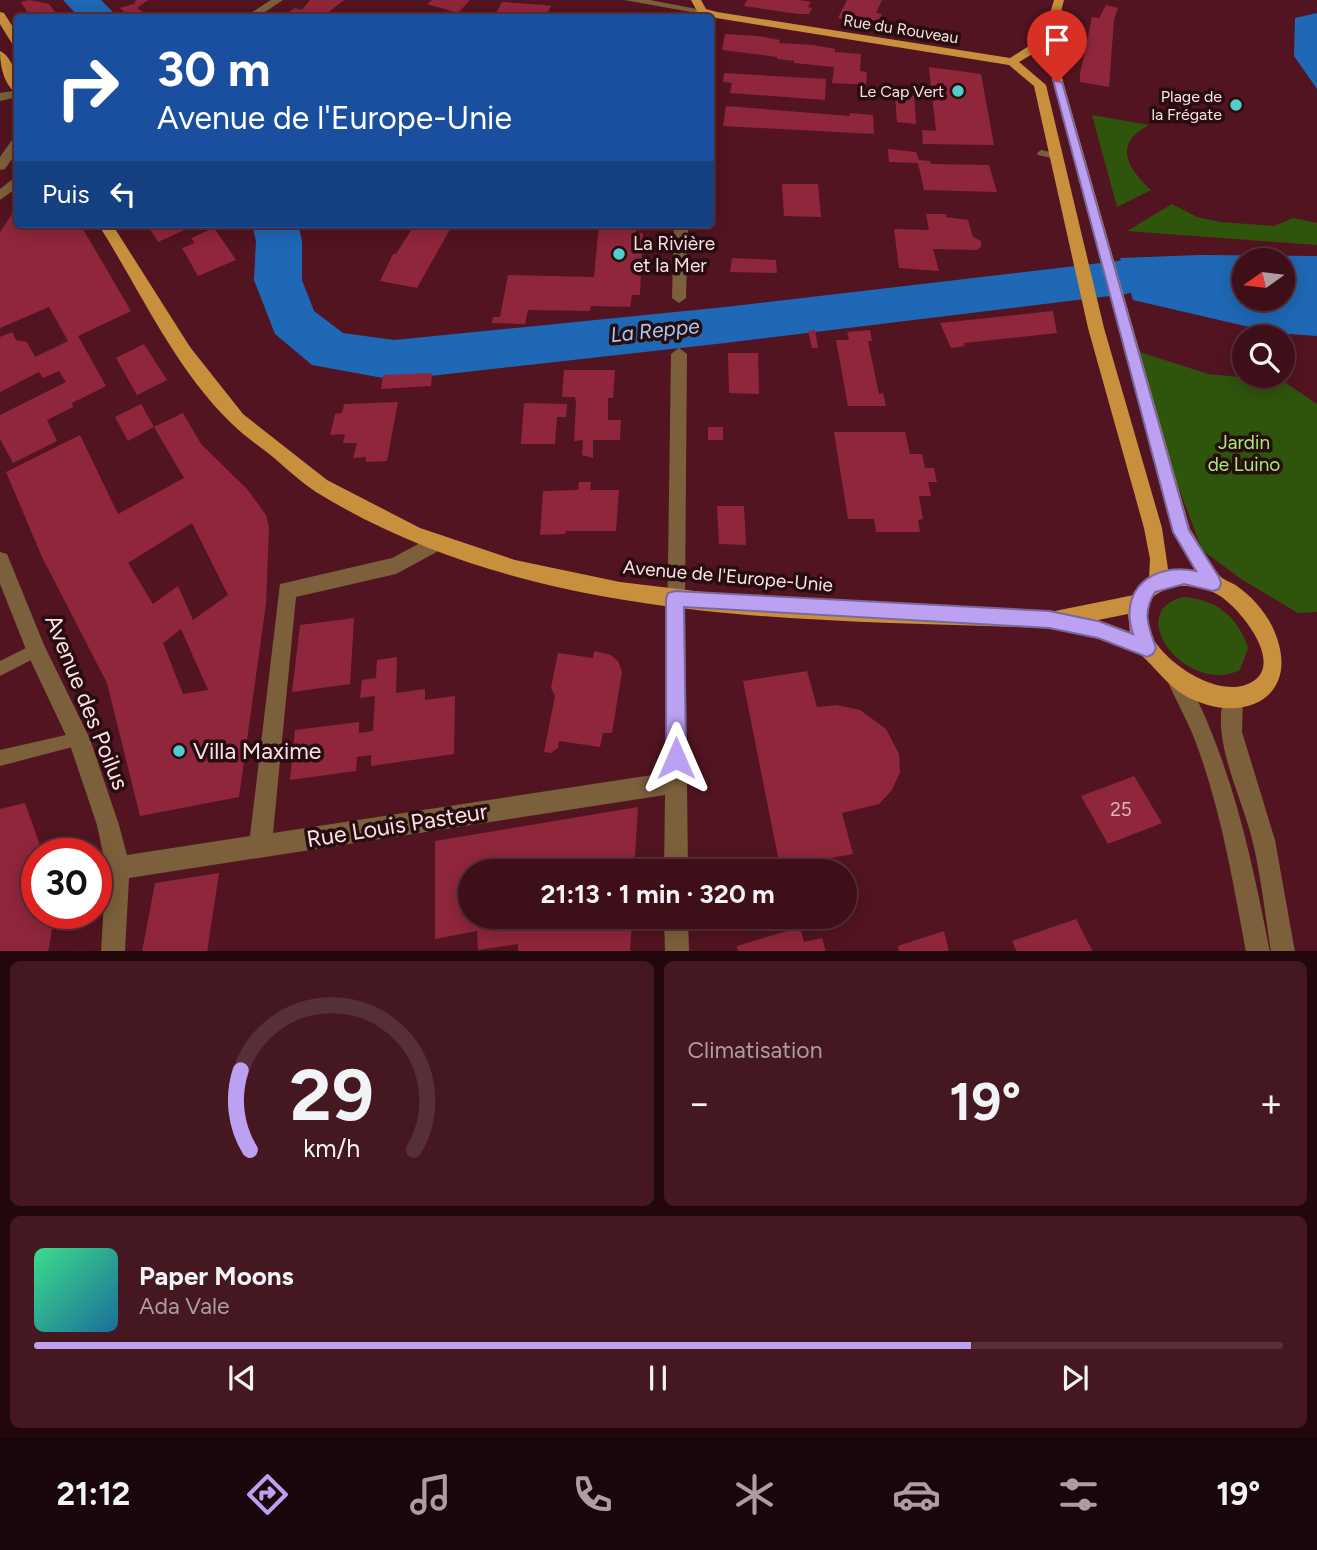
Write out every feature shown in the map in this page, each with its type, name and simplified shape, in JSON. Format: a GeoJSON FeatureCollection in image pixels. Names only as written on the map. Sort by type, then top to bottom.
{"type":"FeatureCollection","features":[{"type":"Feature","properties":{"kind":"main road"},"geometry":{"type":"LineString","coordinates":[[696,0],[698,14]]}},
{"type":"Feature","properties":{"kind":"main road"},"geometry":{"type":"LineString","coordinates":[[1059,0],[1048,39],[1098,231],[1182,532],[1213,583]]}},
{"type":"Feature","properties":{"kind":"main road"},"geometry":{"type":"LineString","coordinates":[[0,15],[14,38]]}},
{"type":"Feature","properties":{"kind":"main road","name":"Rue du Rouveau"},"geometry":{"type":"LineString","coordinates":[[714,16],[1012,62]]}},
{"type":"Feature","properties":{"kind":"main road"},"geometry":{"type":"LineString","coordinates":[[1048,39],[1012,62],[1040,85],[1097,328],[1153,528],[1159,559],[1158,580]]}},
{"type":"Feature","properties":{"kind":"main road"},"geometry":{"type":"LineString","coordinates":[[0,54],[14,85]]}},
{"type":"Feature","properties":{"kind":"main road","name":"Avenue de l'Europe-Unie"},"geometry":{"type":"LineString","coordinates":[[108,228],[200,371],[236,418],[299,471],[359,506],[437,542],[489,562],[580,585],[675,599],[1049,619],[1098,629],[1147,648]]}},
{"type":"Feature","properties":{"kind":"main road","name":"Avenue de l'Europe-Unie"},"geometry":{"type":"LineString","coordinates":[[113,228],[119,244]]}},
{"type":"Feature","properties":{"kind":"main road"},"geometry":{"type":"LineString","coordinates":[[1184,576],[1213,583],[1228,591],[1255,614],[1266,631],[1272,648],[1273,664],[1262,687],[1244,697],[1233,699],[1195,690],[1177,680],[1159,665],[1147,648],[1136,617],[1138,603],[1149,586],[1158,580],[1184,576]]}},
{"type":"Feature","properties":{"kind":"main road","name":"Avenue de l'Europe-Unie"},"geometry":{"type":"LineString","coordinates":[[1049,619],[1138,603]]}},
{"type":"Feature","properties":{"kind":"street"},"geometry":{"type":"LineString","coordinates":[[255,14],[278,0]]}},
{"type":"Feature","properties":{"kind":"street"},"geometry":{"type":"LineString","coordinates":[[629,0],[698,14]]}},
{"type":"Feature","properties":{"kind":"street"},"geometry":{"type":"LineString","coordinates":[[662,5],[685,0]]}},
{"type":"Feature","properties":{"kind":"street"},"geometry":{"type":"LineString","coordinates":[[0,166],[14,145]]}},
{"type":"Feature","properties":{"kind":"street"},"geometry":{"type":"LineString","coordinates":[[0,196],[14,183]]}},
{"type":"Feature","properties":{"kind":"street"},"geometry":{"type":"LineString","coordinates":[[679,298],[681,228]]}},
{"type":"Feature","properties":{"kind":"street"},"geometry":{"type":"LineString","coordinates":[[676,859],[675,599],[679,355]]}},
{"type":"Feature","properties":{"kind":"street"},"geometry":{"type":"LineString","coordinates":[[260,846],[287,590],[396,566],[437,542]]}},
{"type":"Feature","properties":{"kind":"street","name":"Avenue des Poilus"},"geometry":{"type":"LineString","coordinates":[[0,560],[36,650],[79,739],[107,825],[118,869],[113,951]]}},
{"type":"Feature","properties":{"kind":"street"},"geometry":{"type":"LineString","coordinates":[[1177,680],[1203,733],[1236,838],[1258,951]]}},
{"type":"Feature","properties":{"kind":"street"},"geometry":{"type":"LineString","coordinates":[[1233,699],[1231,732],[1264,840],[1283,951]]}},
{"type":"Feature","properties":{"kind":"street","name":"Rue Louis Pasteur"},"geometry":{"type":"LineString","coordinates":[[118,869],[676,782]]}},
{"type":"Feature","properties":{"kind":"street"},"geometry":{"type":"LineString","coordinates":[[676,929],[677,951]]}},
{"type":"Feature","properties":{"kind":"lane"},"geometry":{"type":"LineString","coordinates":[[1020,80],[1032,76]]}},
{"type":"Feature","properties":{"kind":"lane"},"geometry":{"type":"LineString","coordinates":[[1041,153],[1056,156]]}},
{"type":"Feature","properties":{"kind":"lane"},"geometry":{"type":"LineString","coordinates":[[0,669],[36,650]]}},
{"type":"Feature","properties":{"kind":"lane"},"geometry":{"type":"LineString","coordinates":[[0,758],[79,739]]}},
{"type":"Feature","properties":{"kind":"green space"},"geometry":{"type":"Polygon","coordinates":[[[1092,115],[1149,125],[1138,132],[1127,148],[1130,165],[1151,190],[1117,207],[1092,115]]]}},
{"type":"Feature","properties":{"kind":"green space"},"geometry":{"type":"Polygon","coordinates":[[[1172,204],[1197,217],[1220,222],[1274,226],[1293,218],[1317,223],[1317,245],[1127,231],[1172,204]]]}},
{"type":"Feature","properties":{"kind":"green space","name":"Jardin de Luino"},"geometry":{"type":"Polygon","coordinates":[[[1140,352],[1208,374],[1232,376],[1232,388],[1293,388],[1317,404],[1317,612],[1298,613],[1241,579],[1202,550],[1174,475],[1140,352]]]}},
{"type":"Feature","properties":{"kind":"green space"},"geometry":{"type":"Polygon","coordinates":[[[1183,597],[1206,601],[1232,619],[1248,648],[1240,670],[1220,675],[1200,672],[1169,649],[1160,634],[1159,618],[1166,606],[1183,597]]]}},
{"type":"Feature","properties":{"kind":"water"},"geometry":{"type":"Polygon","coordinates":[[[1317,13],[1317,89],[1294,56],[1295,18],[1317,13]]]}},
{"type":"Feature","properties":{"kind":"water"},"geometry":{"type":"Polygon","coordinates":[[[1232,255],[1232,312],[1295,312],[1295,256],[1317,256],[1317,336],[1295,334],[1295,325],[1241,325],[1133,300],[1120,258],[1232,255]]]}},
{"type":"Feature","properties":{"kind":"building"},"geometry":{"type":"Polygon","coordinates":[[[29,0],[49,4],[57,14],[28,14],[21,2],[29,0]]]}},
{"type":"Feature","properties":{"kind":"building"},"geometry":{"type":"Polygon","coordinates":[[[148,0],[137,8],[145,14],[127,14],[120,8],[136,3],[134,2],[148,0]]]}},
{"type":"Feature","properties":{"kind":"building"},"geometry":{"type":"Polygon","coordinates":[[[310,0],[344,0],[326,14],[285,14],[295,8],[302,10],[310,0]]]}},
{"type":"Feature","properties":{"kind":"building"},"geometry":{"type":"Polygon","coordinates":[[[432,0],[470,0],[458,13],[427,4],[432,0]]]}},
{"type":"Feature","properties":{"kind":"building"},"geometry":{"type":"Polygon","coordinates":[[[747,0],[800,0],[811,2],[808,7],[812,8],[809,14],[798,14],[744,6],[747,0]]]}},
{"type":"Feature","properties":{"kind":"building"},"geometry":{"type":"Polygon","coordinates":[[[847,0],[882,0],[876,13],[882,14],[879,21],[872,20],[870,25],[838,18],[847,0]]]}},
{"type":"Feature","properties":{"kind":"building"},"geometry":{"type":"Polygon","coordinates":[[[502,2],[551,6],[547,14],[496,14],[502,2]]]}},
{"type":"Feature","properties":{"kind":"building"},"geometry":{"type":"Polygon","coordinates":[[[1106,5],[1118,8],[1114,20],[1109,87],[1080,82],[1092,17],[1099,18],[1106,5]]]}},
{"type":"Feature","properties":{"kind":"building"},"geometry":{"type":"Polygon","coordinates":[[[725,34],[758,36],[780,40],[779,43],[813,45],[835,49],[835,52],[861,54],[860,71],[867,72],[866,85],[832,83],[834,67],[722,50],[725,34]]]}},
{"type":"Feature","properties":{"kind":"building","name":"Le Cap Vert"},"geometry":{"type":"Polygon","coordinates":[[[929,67],[981,74],[994,145],[923,144],[922,130],[936,131],[929,67]]]}},
{"type":"Feature","properties":{"kind":"building"},"geometry":{"type":"Polygon","coordinates":[[[724,73],[826,79],[825,100],[730,93],[732,83],[723,82],[724,73]]]}},
{"type":"Feature","properties":{"kind":"building"},"geometry":{"type":"Polygon","coordinates":[[[895,95],[914,96],[916,124],[897,122],[895,95]]]}},
{"type":"Feature","properties":{"kind":"building"},"geometry":{"type":"Polygon","coordinates":[[[726,106],[850,116],[850,113],[873,115],[874,134],[723,126],[726,106]]]}},
{"type":"Feature","properties":{"kind":"building"},"geometry":{"type":"Polygon","coordinates":[[[888,149],[916,152],[919,160],[930,161],[931,164],[989,165],[997,192],[924,190],[918,163],[889,162],[888,149]]]}},
{"type":"Feature","properties":{"kind":"building"},"geometry":{"type":"Polygon","coordinates":[[[782,184],[818,184],[821,217],[784,216],[782,184]]]}},
{"type":"Feature","properties":{"kind":"building"},"geometry":{"type":"Polygon","coordinates":[[[14,211],[14,228],[82,228],[131,311],[78,336],[106,386],[72,403],[73,407],[47,420],[57,441],[13,463],[0,439],[0,415],[66,382],[59,371],[43,378],[39,372],[0,392],[0,337],[12,332],[16,340],[27,342],[35,357],[68,341],[49,307],[0,328],[0,232],[14,211]]]}},
{"type":"Feature","properties":{"kind":"building"},"geometry":{"type":"Polygon","coordinates":[[[926,214],[946,214],[946,217],[968,220],[973,237],[981,241],[981,247],[977,250],[933,249],[939,271],[899,268],[894,229],[929,230],[926,214]]]}},
{"type":"Feature","properties":{"kind":"building"},"geometry":{"type":"Polygon","coordinates":[[[152,228],[189,228],[158,242],[150,229],[152,228]]]}},
{"type":"Feature","properties":{"kind":"building"},"geometry":{"type":"Polygon","coordinates":[[[214,228],[236,260],[198,276],[182,248],[195,243],[191,238],[214,228]]]}},
{"type":"Feature","properties":{"kind":"building"},"geometry":{"type":"Polygon","coordinates":[[[412,228],[451,228],[417,288],[380,281],[393,254],[396,254],[412,228]]]}},
{"type":"Feature","properties":{"kind":"building","name":"La Rivière et la Mer"},"geometry":{"type":"Polygon","coordinates":[[[599,228],[637,228],[636,233],[643,233],[640,295],[632,295],[630,307],[591,306],[590,311],[528,310],[525,324],[492,323],[493,317],[500,317],[508,275],[594,277],[599,228]]]}},
{"type":"Feature","properties":{"kind":"building"},"geometry":{"type":"Polygon","coordinates":[[[732,258],[776,260],[777,273],[730,272],[732,258]]]}},
{"type":"Feature","properties":{"kind":"building"},"geometry":{"type":"Polygon","coordinates":[[[1053,311],[1057,333],[964,343],[965,346],[951,348],[940,323],[1053,311]]]}},
{"type":"Feature","properties":{"kind":"building"},"geometry":{"type":"Polygon","coordinates":[[[815,330],[818,348],[812,348],[808,331],[815,330]]]}},
{"type":"Feature","properties":{"kind":"building"},"geometry":{"type":"Polygon","coordinates":[[[870,330],[872,341],[868,341],[879,394],[883,393],[886,406],[848,406],[836,340],[849,340],[847,332],[870,330]]]}},
{"type":"Feature","properties":{"kind":"building"},"geometry":{"type":"Polygon","coordinates":[[[144,344],[167,380],[137,395],[116,358],[144,344]]]}},
{"type":"Feature","properties":{"kind":"building"},"geometry":{"type":"Polygon","coordinates":[[[728,353],[758,353],[759,394],[729,393],[728,353]]]}},
{"type":"Feature","properties":{"kind":"building"},"geometry":{"type":"Polygon","coordinates":[[[564,370],[615,370],[613,398],[608,398],[608,420],[621,420],[620,440],[593,440],[593,458],[582,455],[583,440],[574,441],[576,404],[575,397],[562,397],[564,370]]]}},
{"type":"Feature","properties":{"kind":"building"},"geometry":{"type":"Polygon","coordinates":[[[432,373],[431,386],[381,389],[383,375],[432,373]]]}},
{"type":"Feature","properties":{"kind":"building"},"geometry":{"type":"Polygon","coordinates":[[[398,402],[387,461],[366,462],[366,457],[353,458],[357,443],[343,443],[345,434],[330,435],[335,414],[342,413],[344,404],[398,402]]]}},
{"type":"Feature","properties":{"kind":"building"},"geometry":{"type":"Polygon","coordinates":[[[524,403],[567,404],[566,417],[557,417],[555,444],[521,444],[524,403]]]}},
{"type":"Feature","properties":{"kind":"building"},"geometry":{"type":"Polygon","coordinates":[[[141,404],[154,427],[128,441],[115,417],[141,404]]]}},
{"type":"Feature","properties":{"kind":"building"},"geometry":{"type":"Polygon","coordinates":[[[183,413],[201,444],[247,489],[266,515],[269,527],[266,604],[239,797],[140,816],[107,683],[42,557],[6,472],[80,435],[118,514],[184,478],[154,427],[183,413]],[[192,523],[128,563],[153,604],[178,586],[193,620],[228,595],[192,523]],[[181,629],[163,643],[183,694],[208,690],[181,629]]]}},
{"type":"Feature","properties":{"kind":"building"},"geometry":{"type":"Polygon","coordinates":[[[708,427],[723,427],[723,440],[708,440],[708,427]]]}},
{"type":"Feature","properties":{"kind":"building"},"geometry":{"type":"Polygon","coordinates":[[[834,432],[905,432],[910,454],[922,454],[925,468],[934,468],[937,482],[928,482],[931,496],[919,496],[923,519],[918,520],[920,532],[876,532],[874,519],[848,519],[834,432]]]}},
{"type":"Feature","properties":{"kind":"building"},"geometry":{"type":"Polygon","coordinates":[[[579,482],[591,482],[590,490],[619,490],[616,531],[566,531],[565,534],[540,535],[543,491],[578,490],[579,482]]]}},
{"type":"Feature","properties":{"kind":"building"},"geometry":{"type":"Polygon","coordinates":[[[717,506],[744,506],[746,545],[719,544],[717,506]]]}},
{"type":"Feature","properties":{"kind":"building"},"geometry":{"type":"Polygon","coordinates":[[[354,618],[350,684],[292,692],[300,625],[354,618]]]}},
{"type":"Feature","properties":{"kind":"building"},"geometry":{"type":"Polygon","coordinates":[[[594,651],[611,655],[618,661],[622,672],[612,733],[603,733],[600,747],[559,741],[558,748],[551,753],[544,752],[555,696],[551,688],[558,653],[593,658],[594,651]]]}},
{"type":"Feature","properties":{"kind":"building"},"geometry":{"type":"Polygon","coordinates":[[[397,657],[396,693],[425,689],[425,700],[455,696],[454,754],[371,766],[371,755],[357,757],[356,771],[290,780],[295,730],[359,722],[359,733],[373,731],[375,696],[360,698],[362,680],[376,678],[377,660],[397,657]]]}},
{"type":"Feature","properties":{"kind":"building"},"geometry":{"type":"Polygon","coordinates":[[[807,671],[817,707],[837,705],[860,710],[886,729],[899,754],[900,772],[892,790],[879,804],[842,813],[853,854],[825,859],[778,859],[743,681],[807,671]]]}},
{"type":"Feature","properties":{"kind":"building"},"geometry":{"type":"Polygon","coordinates":[[[1134,776],[1162,823],[1108,844],[1081,796],[1134,776]]]}},
{"type":"Feature","properties":{"kind":"building"},"geometry":{"type":"Polygon","coordinates":[[[25,803],[37,838],[21,838],[21,929],[52,929],[48,951],[0,951],[0,809],[25,803]]]}},
{"type":"Feature","properties":{"kind":"building"},"geometry":{"type":"Polygon","coordinates":[[[638,807],[635,859],[458,859],[458,929],[631,929],[630,951],[518,951],[518,944],[478,950],[477,931],[435,939],[435,841],[638,807]]]}},
{"type":"Feature","properties":{"kind":"building"},"geometry":{"type":"Polygon","coordinates":[[[219,873],[207,951],[142,951],[155,883],[219,873]]]}},
{"type":"Feature","properties":{"kind":"building"},"geometry":{"type":"Polygon","coordinates":[[[1076,919],[1092,951],[1017,951],[1012,941],[1076,919]]]}},
{"type":"Feature","properties":{"kind":"building"},"geometry":{"type":"Polygon","coordinates":[[[801,929],[804,942],[822,938],[826,951],[738,951],[737,946],[801,929]]]}},
{"type":"Feature","properties":{"kind":"building"},"geometry":{"type":"Polygon","coordinates":[[[944,931],[949,951],[899,951],[898,946],[944,931]]]}},
{"type":"Feature","properties":{"kind":"waterway","name":"La Reppe"},"geometry":{"type":"LineString","coordinates":[[80,0],[97,14]]}},
{"type":"Feature","properties":{"kind":"waterway","name":"La Reppe"},"geometry":{"type":"LineString","coordinates":[[276,228],[279,241],[278,280],[293,321],[330,351],[394,360],[725,325],[1126,277]]}},
{"type":"Feature","properties":{"kind":"place","name":"Le Cap Vert"},"geometry":{"type":"Point","coordinates":[958,91]}},
{"type":"Feature","properties":{"kind":"place","name":"Plage de la Frégate"},"geometry":{"type":"Point","coordinates":[1236,105]}},
{"type":"Feature","properties":{"kind":"place","name":"La Rivière et la Mer"},"geometry":{"type":"Point","coordinates":[619,254]}},
{"type":"Feature","properties":{"kind":"place","name":"Villa Maxime"},"geometry":{"type":"Point","coordinates":[179,751]}},
{"type":"Feature","properties":{"kind":"route"},"geometry":{"type":"LineString","coordinates":[[676,758],[675,599],[1049,619],[1098,629],[1147,648],[1136,617],[1138,603],[1149,586],[1158,580],[1184,576],[1213,583],[1182,532],[1057,82]]}}]}
